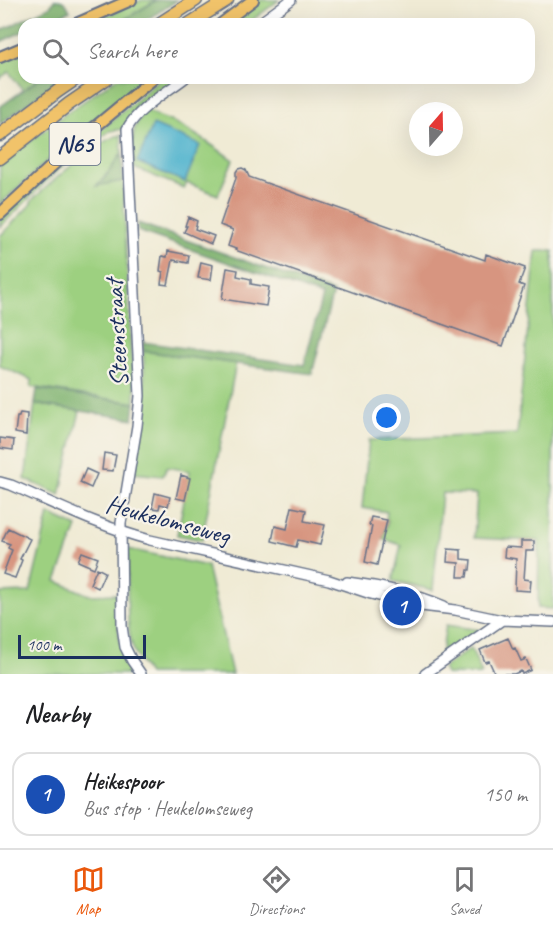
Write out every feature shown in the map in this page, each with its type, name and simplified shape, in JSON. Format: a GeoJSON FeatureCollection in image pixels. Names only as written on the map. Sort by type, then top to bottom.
{"type":"FeatureCollection","features":[{"type":"Feature","properties":{"kind":"highway"},"geometry":{"type":"LineString","coordinates":[[168,18],[196,0]]}},
{"type":"Feature","properties":{"kind":"highway"},"geometry":{"type":"LineString","coordinates":[[198,18],[227,0]]}},
{"type":"Feature","properties":{"kind":"highway"},"geometry":{"type":"LineString","coordinates":[[0,135],[68,84]]}},
{"type":"Feature","properties":{"kind":"highway"},"geometry":{"type":"LineString","coordinates":[[0,158],[98,84]]}},
{"type":"Feature","properties":{"kind":"main road"},"geometry":{"type":"LineString","coordinates":[[90,18],[131,0]]}},
{"type":"Feature","properties":{"kind":"main road"},"geometry":{"type":"LineString","coordinates":[[229,18],[253,0]]}},
{"type":"Feature","properties":{"kind":"main road"},"geometry":{"type":"LineString","coordinates":[[0,57],[18,50]]}},
{"type":"Feature","properties":{"kind":"main road","name":"N65"},"geometry":{"type":"LineString","coordinates":[[0,214],[83,137],[147,84]]}},
{"type":"Feature","properties":{"kind":"street"},"geometry":{"type":"LineString","coordinates":[[266,18],[291,0]]}},
{"type":"Feature","properties":{"kind":"street","name":"Steenstraat"},"geometry":{"type":"LineString","coordinates":[[141,674],[125,647],[123,626],[121,523],[140,396],[127,129],[143,110],[178,84]]}},
{"type":"Feature","properties":{"kind":"street","name":"Heukelomseweg"},"geometry":{"type":"LineString","coordinates":[[0,482],[121,532],[150,540],[329,580],[373,585],[411,594],[454,610],[502,620],[553,622]]}},
{"type":"Feature","properties":{"kind":"street"},"geometry":{"type":"LineString","coordinates":[[425,674],[502,620]]}},
{"type":"Feature","properties":{"kind":"green space"},"geometry":{"type":"Polygon","coordinates":[[[54,0],[60,0],[64,2],[70,11],[54,18],[27,18],[49,7],[54,0]]]}},
{"type":"Feature","properties":{"kind":"green space"},"geometry":{"type":"Polygon","coordinates":[[[142,0],[160,0],[127,18],[100,18],[142,0]]]}},
{"type":"Feature","properties":{"kind":"green space"},"geometry":{"type":"Polygon","coordinates":[[[178,0],[150,18],[127,18],[155,1],[178,0]]]}},
{"type":"Feature","properties":{"kind":"green space"},"geometry":{"type":"Polygon","coordinates":[[[257,0],[279,0],[255,18],[233,18],[257,0]]]}},
{"type":"Feature","properties":{"kind":"green space"},"geometry":{"type":"Polygon","coordinates":[[[18,22],[18,34],[0,42],[0,31],[18,22]]]}},
{"type":"Feature","properties":{"kind":"green space"},"geometry":{"type":"Polygon","coordinates":[[[18,54],[18,84],[9,72],[0,78],[0,61],[18,54]]]}},
{"type":"Feature","properties":{"kind":"green space"},"geometry":{"type":"Polygon","coordinates":[[[18,84],[32,84],[23,90],[18,84]]]}},
{"type":"Feature","properties":{"kind":"green space"},"geometry":{"type":"Polygon","coordinates":[[[32,84],[54,84],[0,124],[0,107],[32,84]]]}},
{"type":"Feature","properties":{"kind":"green space"},"geometry":{"type":"Polygon","coordinates":[[[108,84],[141,84],[78,133],[0,204],[0,164],[108,84]]]}},
{"type":"Feature","properties":{"kind":"green space"},"geometry":{"type":"Polygon","coordinates":[[[153,84],[172,84],[125,129],[110,131],[59,169],[0,227],[0,220],[28,192],[153,84]]]}},
{"type":"Feature","properties":{"kind":"green space"},"geometry":{"type":"Polygon","coordinates":[[[147,110],[192,132],[233,160],[218,195],[187,183],[184,188],[134,168],[134,130],[147,110]]]}},
{"type":"Feature","properties":{"kind":"green space"},"geometry":{"type":"Polygon","coordinates":[[[121,135],[122,153],[97,185],[123,181],[135,403],[31,387],[32,380],[0,366],[0,236],[33,199],[76,162],[100,144],[121,135]]]}},
{"type":"Feature","properties":{"kind":"green space"},"geometry":{"type":"Polygon","coordinates":[[[122,153],[123,181],[96,186],[103,180],[122,153]]]}},
{"type":"Feature","properties":{"kind":"green space"},"geometry":{"type":"Polygon","coordinates":[[[138,223],[333,292],[312,374],[143,351],[143,342],[304,365],[322,296],[138,231],[138,223]]]}},
{"type":"Feature","properties":{"kind":"green space"},"geometry":{"type":"Polygon","coordinates":[[[536,251],[553,251],[553,609],[538,608],[539,541],[474,538],[477,494],[442,493],[433,590],[393,581],[401,545],[383,539],[388,521],[386,520],[387,512],[362,508],[369,440],[517,434],[536,251]]]}},
{"type":"Feature","properties":{"kind":"green space"},"geometry":{"type":"Polygon","coordinates":[[[143,351],[236,363],[202,540],[177,535],[190,471],[167,467],[163,476],[134,473],[143,413],[143,351]]]}},
{"type":"Feature","properties":{"kind":"green space"},"geometry":{"type":"Polygon","coordinates":[[[37,389],[135,403],[133,419],[35,404],[37,389]]]}},
{"type":"Feature","properties":{"kind":"green space"},"geometry":{"type":"Polygon","coordinates":[[[35,404],[80,411],[60,495],[25,479],[35,404]]]}},
{"type":"Feature","properties":{"kind":"green space"},"geometry":{"type":"Polygon","coordinates":[[[49,514],[77,527],[56,581],[89,595],[117,594],[121,646],[134,674],[0,674],[0,593],[30,592],[49,514]]]}},
{"type":"Feature","properties":{"kind":"green space"},"geometry":{"type":"Polygon","coordinates":[[[128,549],[207,566],[232,674],[148,674],[135,653],[128,623],[128,549]]]}},
{"type":"Feature","properties":{"kind":"green space"},"geometry":{"type":"Polygon","coordinates":[[[446,625],[481,630],[441,656],[446,625]]]}},
{"type":"Feature","properties":{"kind":"green space"},"geometry":{"type":"Polygon","coordinates":[[[471,648],[482,674],[446,674],[443,668],[471,648]]]}},
{"type":"Feature","properties":{"kind":"water"},"geometry":{"type":"Polygon","coordinates":[[[153,125],[200,145],[185,182],[137,162],[153,125]]]}},
{"type":"Feature","properties":{"kind":"building"},"geometry":{"type":"Polygon","coordinates":[[[242,168],[246,170],[249,177],[485,260],[486,254],[525,268],[519,284],[524,286],[503,346],[228,246],[233,230],[220,225],[236,172],[242,168]]]}},
{"type":"Feature","properties":{"kind":"building"},"geometry":{"type":"Polygon","coordinates":[[[188,217],[197,221],[195,229],[214,236],[211,244],[184,232],[188,217]]]}},
{"type":"Feature","properties":{"kind":"building"},"geometry":{"type":"Polygon","coordinates":[[[168,251],[189,255],[188,263],[173,260],[168,285],[161,284],[163,272],[160,271],[162,256],[167,257],[168,251]]]}},
{"type":"Feature","properties":{"kind":"building"},"geometry":{"type":"Polygon","coordinates":[[[201,262],[213,265],[211,280],[198,278],[201,262]]]}},
{"type":"Feature","properties":{"kind":"building"},"geometry":{"type":"Polygon","coordinates":[[[227,268],[238,270],[237,276],[251,279],[251,284],[269,287],[266,306],[222,299],[227,268]]]}},
{"type":"Feature","properties":{"kind":"building"},"geometry":{"type":"Polygon","coordinates":[[[20,413],[27,414],[26,435],[15,433],[17,417],[20,413]]]}},
{"type":"Feature","properties":{"kind":"building"},"geometry":{"type":"Polygon","coordinates":[[[0,438],[14,440],[13,450],[0,448],[0,438]]]}},
{"type":"Feature","properties":{"kind":"building"},"geometry":{"type":"Polygon","coordinates":[[[104,453],[116,455],[113,471],[102,470],[104,453]]]}},
{"type":"Feature","properties":{"kind":"building"},"geometry":{"type":"Polygon","coordinates":[[[86,469],[97,474],[91,488],[80,483],[86,469]]]}},
{"type":"Feature","properties":{"kind":"building"},"geometry":{"type":"Polygon","coordinates":[[[181,475],[190,478],[185,500],[176,498],[181,475]]]}},
{"type":"Feature","properties":{"kind":"building"},"geometry":{"type":"Polygon","coordinates":[[[155,493],[170,497],[168,506],[160,504],[159,509],[152,508],[155,493]]]}},
{"type":"Feature","properties":{"kind":"building"},"geometry":{"type":"Polygon","coordinates":[[[292,507],[306,510],[304,521],[325,525],[320,545],[298,540],[296,547],[272,541],[275,526],[287,529],[292,507]]]}},
{"type":"Feature","properties":{"kind":"building"},"geometry":{"type":"Polygon","coordinates":[[[371,517],[387,520],[377,565],[365,562],[372,526],[369,525],[371,517]]]}},
{"type":"Feature","properties":{"kind":"building"},"geometry":{"type":"Polygon","coordinates":[[[8,528],[30,539],[20,559],[22,560],[15,578],[3,574],[12,550],[8,548],[10,544],[2,541],[8,528]]]}},
{"type":"Feature","properties":{"kind":"building"},"geometry":{"type":"Polygon","coordinates":[[[521,541],[534,541],[534,551],[526,551],[524,579],[531,580],[530,591],[515,590],[516,559],[504,557],[505,547],[521,548],[521,541]]]}},
{"type":"Feature","properties":{"kind":"building"},"geometry":{"type":"Polygon","coordinates":[[[448,549],[461,550],[461,559],[471,560],[467,577],[458,577],[459,563],[447,562],[448,549]]]}},
{"type":"Feature","properties":{"kind":"building"},"geometry":{"type":"Polygon","coordinates":[[[82,552],[98,558],[94,568],[78,561],[82,552]]]}},
{"type":"Feature","properties":{"kind":"building"},"geometry":{"type":"Polygon","coordinates":[[[97,568],[105,572],[98,588],[90,584],[97,568]]]}},
{"type":"Feature","properties":{"kind":"building"},"geometry":{"type":"Polygon","coordinates":[[[508,638],[521,661],[526,659],[531,670],[522,674],[521,671],[514,674],[495,674],[489,661],[485,662],[480,650],[508,638]]]}},
{"type":"Feature","properties":{"kind":"place","name":"Heikespoor"},"geometry":{"type":"Point","coordinates":[402,606]}}]}
